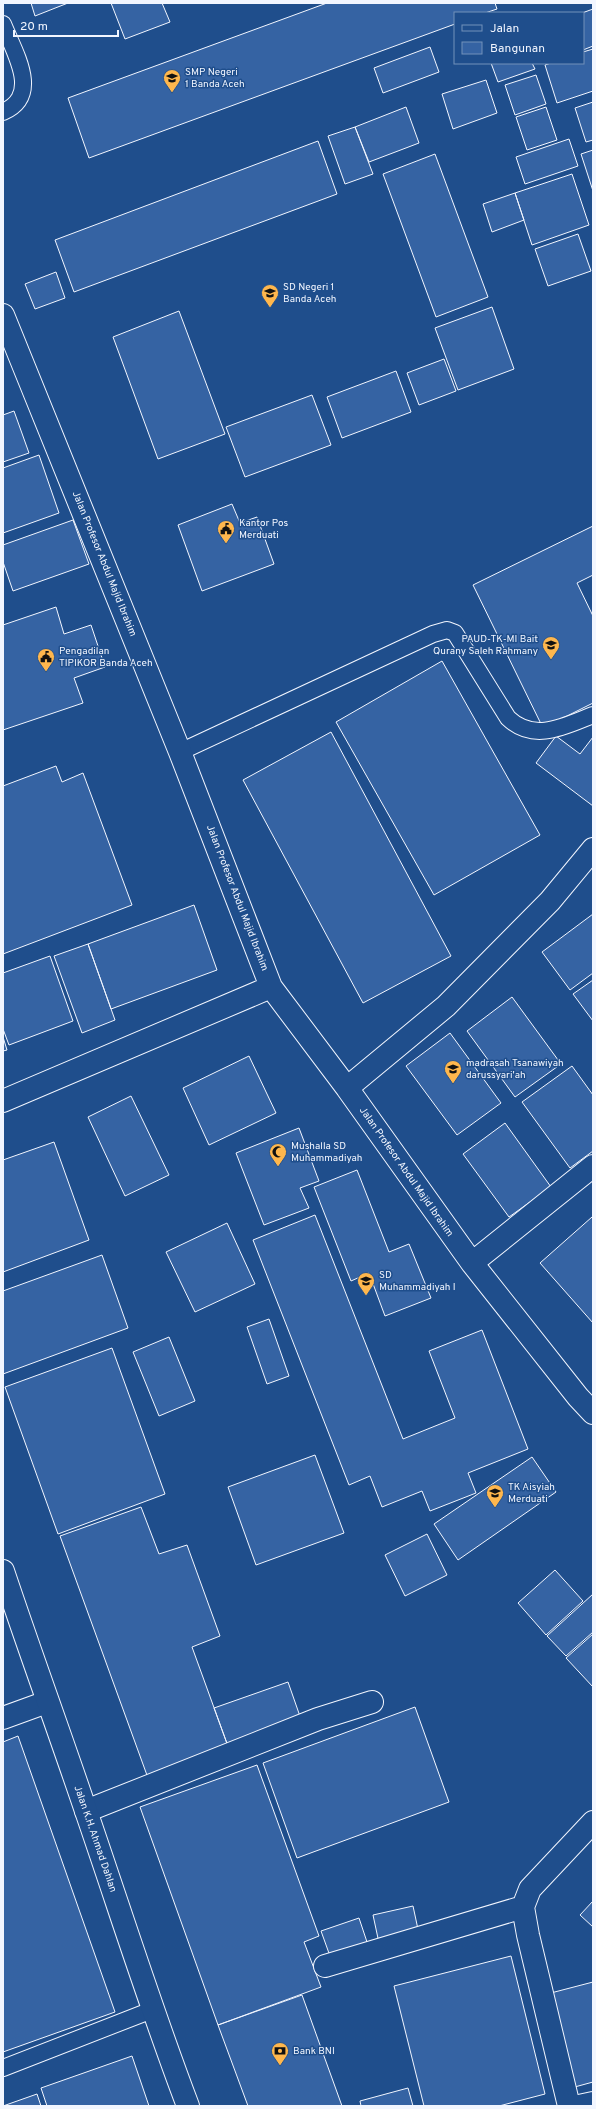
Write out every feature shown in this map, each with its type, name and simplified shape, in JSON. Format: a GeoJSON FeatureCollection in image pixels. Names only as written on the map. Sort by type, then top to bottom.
{"type":"FeatureCollection","features":[{"type":"Feature","properties":{"kind":"street","name":"Jalan Profesor Abdul Majid Ibrahim"},"geometry":{"type":"LineString","coordinates":[[3,315],[180,752],[271,987],[347,1088],[472,1263],[578,1397],[593,1413]]}},
{"type":"Feature","properties":{"kind":"street"},"geometry":{"type":"LineString","coordinates":[[347,1088],[446,1006],[550,901],[593,849]]}},
{"type":"Feature","properties":{"kind":"street"},"geometry":{"type":"LineString","coordinates":[[3,1101],[271,987]]}},
{"type":"Feature","properties":{"kind":"street"},"geometry":{"type":"LineString","coordinates":[[472,1263],[593,1166]]}},
{"type":"Feature","properties":{"kind":"street","name":"Jalan K.H. Ahmad Dahlan"},"geometry":{"type":"LineString","coordinates":[[3,1571],[47,1702],[86,1811],[152,2010],[188,2106]]}},
{"type":"Feature","properties":{"kind":"street"},"geometry":{"type":"LineString","coordinates":[[3,1718],[47,1702]]}},
{"type":"Feature","properties":{"kind":"street"},"geometry":{"type":"LineString","coordinates":[[86,1811],[318,1719],[372,1702]]}},
{"type":"Feature","properties":{"kind":"street"},"geometry":{"type":"LineString","coordinates":[[569,2106],[528,1935],[523,1907],[530,1889],[593,1822]]}},
{"type":"Feature","properties":{"kind":"street"},"geometry":{"type":"LineString","coordinates":[[325,1966],[523,1907]]}},
{"type":"Feature","properties":{"kind":"street"},"geometry":{"type":"LineString","coordinates":[[579,2106],[593,2104]]}},
{"type":"Feature","properties":{"kind":"lane"},"geometry":{"type":"LineString","coordinates":[[3,24],[24,79],[24,84],[21,96],[13,106],[3,112]]}},
{"type":"Feature","properties":{"kind":"lane"},"geometry":{"type":"LineString","coordinates":[[180,752],[433,634],[447,630],[455,633],[505,712],[515,724],[525,729],[544,732],[554,731],[593,714]]}},
{"type":"Feature","properties":{"kind":"lane"},"geometry":{"type":"LineString","coordinates":[[3,2068],[152,2010]]}},
{"type":"Feature","properties":{"kind":"building"},"geometry":{"type":"Polygon","coordinates":[[[31,3],[68,3],[35,16],[31,3]]]}},
{"type":"Feature","properties":{"kind":"building"},"geometry":{"type":"Polygon","coordinates":[[[111,3],[162,3],[170,22],[125,39],[111,3]]]}},
{"type":"Feature","properties":{"kind":"building"},"geometry":{"type":"Polygon","coordinates":[[[327,3],[495,3],[497,9],[488,12],[454,12],[454,24],[89,158],[68,98],[327,3]]]}},
{"type":"Feature","properties":{"kind":"building"},"geometry":{"type":"Polygon","coordinates":[[[593,9],[593,46],[584,50],[584,12],[593,9]]]}},
{"type":"Feature","properties":{"kind":"building"},"geometry":{"type":"Polygon","coordinates":[[[430,47],[439,72],[383,93],[374,68],[430,47]]]}},
{"type":"Feature","properties":{"kind":"building"},"geometry":{"type":"Polygon","coordinates":[[[593,49],[593,91],[557,103],[545,65],[584,64],[584,52],[593,49]]]}},
{"type":"Feature","properties":{"kind":"building"},"geometry":{"type":"Polygon","coordinates":[[[491,64],[532,64],[535,69],[498,82],[491,64]]]}},
{"type":"Feature","properties":{"kind":"building"},"geometry":{"type":"Polygon","coordinates":[[[536,75],[546,104],[515,115],[505,85],[536,75]]]}},
{"type":"Feature","properties":{"kind":"building"},"geometry":{"type":"Polygon","coordinates":[[[486,80],[497,113],[453,129],[442,94],[486,80]]]}},
{"type":"Feature","properties":{"kind":"building"},"geometry":{"type":"Polygon","coordinates":[[[593,102],[593,140],[586,142],[575,108],[593,102]]]}},
{"type":"Feature","properties":{"kind":"building"},"geometry":{"type":"Polygon","coordinates":[[[406,107],[419,143],[369,162],[355,127],[406,107]]]}},
{"type":"Feature","properties":{"kind":"building"},"geometry":{"type":"Polygon","coordinates":[[[546,107],[557,140],[527,150],[516,117],[546,107]]]}},
{"type":"Feature","properties":{"kind":"building"},"geometry":{"type":"Polygon","coordinates":[[[355,127],[373,174],[345,184],[328,136],[355,127]]]}},
{"type":"Feature","properties":{"kind":"building"},"geometry":{"type":"Polygon","coordinates":[[[569,139],[578,166],[525,184],[516,157],[569,139]]]}},
{"type":"Feature","properties":{"kind":"building"},"geometry":{"type":"Polygon","coordinates":[[[318,141],[337,194],[74,292],[55,240],[318,141]]]}},
{"type":"Feature","properties":{"kind":"building"},"geometry":{"type":"Polygon","coordinates":[[[593,150],[593,191],[581,154],[593,150]]]}},
{"type":"Feature","properties":{"kind":"building"},"geometry":{"type":"Polygon","coordinates":[[[435,154],[488,297],[436,317],[383,174],[435,154]]]}},
{"type":"Feature","properties":{"kind":"building"},"geometry":{"type":"Polygon","coordinates":[[[572,174],[589,225],[532,245],[515,193],[572,174]]]}},
{"type":"Feature","properties":{"kind":"building"},"geometry":{"type":"Polygon","coordinates":[[[515,193],[524,220],[492,232],[483,204],[515,193]]]}},
{"type":"Feature","properties":{"kind":"building"},"geometry":{"type":"Polygon","coordinates":[[[578,234],[591,271],[548,286],[535,249],[578,234]]]}},
{"type":"Feature","properties":{"kind":"building"},"geometry":{"type":"Polygon","coordinates":[[[56,272],[65,298],[35,309],[25,284],[56,272]]]}},
{"type":"Feature","properties":{"kind":"building"},"geometry":{"type":"Polygon","coordinates":[[[492,307],[514,369],[458,390],[435,328],[492,307]]]}},
{"type":"Feature","properties":{"kind":"building"},"geometry":{"type":"Polygon","coordinates":[[[179,311],[225,434],[158,459],[113,337],[179,311]]]}},
{"type":"Feature","properties":{"kind":"building"},"geometry":{"type":"Polygon","coordinates":[[[444,359],[456,391],[419,405],[407,373],[444,359]]]}},
{"type":"Feature","properties":{"kind":"building"},"geometry":{"type":"Polygon","coordinates":[[[396,371],[411,412],[342,438],[327,397],[396,371]]]}},
{"type":"Feature","properties":{"kind":"building"},"geometry":{"type":"Polygon","coordinates":[[[312,395],[331,445],[245,477],[226,427],[312,395]]]}},
{"type":"Feature","properties":{"kind":"building"},"geometry":{"type":"Polygon","coordinates":[[[14,411],[29,453],[3,462],[3,415],[14,411]]]}},
{"type":"Feature","properties":{"kind":"building"},"geometry":{"type":"Polygon","coordinates":[[[39,455],[59,513],[3,533],[3,468],[39,455]]]}},
{"type":"Feature","properties":{"kind":"building","name":"Kantor Pos Merduati"},"geometry":{"type":"Polygon","coordinates":[[[232,504],[240,523],[257,517],[274,564],[202,591],[178,525],[232,504]]]}},
{"type":"Feature","properties":{"kind":"building"},"geometry":{"type":"Polygon","coordinates":[[[73,520],[89,564],[13,591],[3,562],[3,545],[73,520]]]}},
{"type":"Feature","properties":{"kind":"building","name":"PAUD-TK-MI Bait Qurany Saleh Rahmany"},"geometry":{"type":"Polygon","coordinates":[[[593,526],[593,575],[577,583],[593,616],[593,703],[543,728],[473,585],[593,526]]]}},
{"type":"Feature","properties":{"kind":"building","name":"Pengadilan TIPIKOR Banda Aceh"},"geometry":{"type":"Polygon","coordinates":[[[56,607],[64,634],[91,625],[105,667],[74,678],[83,703],[3,730],[3,625],[56,607]]]}},
{"type":"Feature","properties":{"kind":"building"},"geometry":{"type":"Polygon","coordinates":[[[442,661],[540,835],[434,895],[336,722],[442,661]]]}},
{"type":"Feature","properties":{"kind":"building"},"geometry":{"type":"Polygon","coordinates":[[[331,732],[451,956],[363,1003],[243,780],[331,732]]]}},
{"type":"Feature","properties":{"kind":"building"},"geometry":{"type":"Polygon","coordinates":[[[556,736],[580,754],[593,737],[593,806],[536,763],[556,736]]]}},
{"type":"Feature","properties":{"kind":"building"},"geometry":{"type":"Polygon","coordinates":[[[56,766],[62,782],[83,773],[132,905],[3,954],[3,786],[56,766]]]}},
{"type":"Feature","properties":{"kind":"building"},"geometry":{"type":"Polygon","coordinates":[[[194,905],[217,970],[111,1009],[88,944],[194,905]]]}},
{"type":"Feature","properties":{"kind":"building"},"geometry":{"type":"Polygon","coordinates":[[[593,914],[593,973],[570,990],[542,952],[593,914]]]}},
{"type":"Feature","properties":{"kind":"building"},"geometry":{"type":"Polygon","coordinates":[[[88,944],[115,1020],[82,1033],[54,956],[88,944]]]}},
{"type":"Feature","properties":{"kind":"building"},"geometry":{"type":"Polygon","coordinates":[[[50,956],[73,1021],[9,1045],[3,1029],[3,973],[50,956]]]}},
{"type":"Feature","properties":{"kind":"building"},"geometry":{"type":"Polygon","coordinates":[[[593,980],[593,1021],[573,994],[593,980]]]}},
{"type":"Feature","properties":{"kind":"building"},"geometry":{"type":"Polygon","coordinates":[[[512,997],[561,1064],[515,1097],[467,1031],[512,997]]]}},
{"type":"Feature","properties":{"kind":"building","name":"madrasah Tsanawiyah darussyari'ah"},"geometry":{"type":"Polygon","coordinates":[[[450,1033],[501,1103],[457,1135],[406,1066],[450,1033]]]}},
{"type":"Feature","properties":{"kind":"building"},"geometry":{"type":"Polygon","coordinates":[[[3,1037],[7,1050],[3,1051],[3,1037]]]}},
{"type":"Feature","properties":{"kind":"building"},"geometry":{"type":"Polygon","coordinates":[[[249,1056],[276,1113],[209,1145],[183,1088],[249,1056]]]}},
{"type":"Feature","properties":{"kind":"building"},"geometry":{"type":"Polygon","coordinates":[[[572,1066],[593,1095],[593,1151],[570,1168],[522,1102],[572,1066]]]}},
{"type":"Feature","properties":{"kind":"building"},"geometry":{"type":"Polygon","coordinates":[[[131,1096],[169,1175],[125,1196],[88,1117],[131,1096]]]}},
{"type":"Feature","properties":{"kind":"building"},"geometry":{"type":"Polygon","coordinates":[[[505,1123],[551,1187],[509,1217],[463,1154],[505,1123]]]}},
{"type":"Feature","properties":{"kind":"building","name":"Mushalla SD Muhammadiyah"},"geometry":{"type":"Polygon","coordinates":[[[299,1128],[319,1181],[300,1188],[309,1208],[264,1225],[236,1153],[299,1128]]]}},
{"type":"Feature","properties":{"kind":"building"},"geometry":{"type":"Polygon","coordinates":[[[54,1142],[89,1240],[3,1272],[3,1160],[54,1142]]]}},
{"type":"Feature","properties":{"kind":"building"},"geometry":{"type":"Polygon","coordinates":[[[357,1170],[389,1252],[409,1244],[431,1298],[385,1316],[369,1273],[351,1281],[314,1187],[357,1170]]]}},
{"type":"Feature","properties":{"kind":"building"},"geometry":{"type":"Polygon","coordinates":[[[315,1215],[403,1439],[455,1418],[429,1351],[482,1330],[528,1449],[468,1473],[476,1493],[430,1511],[422,1491],[382,1507],[370,1476],[349,1485],[253,1240],[315,1215]]]}},
{"type":"Feature","properties":{"kind":"building"},"geometry":{"type":"Polygon","coordinates":[[[592,1217],[593,1218],[593,1323],[540,1263],[592,1217]]]}},
{"type":"Feature","properties":{"kind":"building"},"geometry":{"type":"Polygon","coordinates":[[[227,1223],[255,1284],[195,1312],[166,1252],[227,1223]]]}},
{"type":"Feature","properties":{"kind":"building"},"geometry":{"type":"Polygon","coordinates":[[[102,1255],[128,1328],[3,1374],[3,1291],[102,1255]]]}},
{"type":"Feature","properties":{"kind":"building"},"geometry":{"type":"Polygon","coordinates":[[[269,1319],[289,1376],[267,1384],[247,1327],[269,1319]]]}},
{"type":"Feature","properties":{"kind":"building"},"geometry":{"type":"Polygon","coordinates":[[[169,1337],[195,1401],[159,1416],[133,1352],[169,1337]]]}},
{"type":"Feature","properties":{"kind":"building"},"geometry":{"type":"Polygon","coordinates":[[[112,1348],[165,1494],[58,1534],[5,1387],[112,1348]]]}},
{"type":"Feature","properties":{"kind":"building"},"geometry":{"type":"Polygon","coordinates":[[[315,1455],[344,1533],[256,1565],[228,1487],[315,1455]]]}},
{"type":"Feature","properties":{"kind":"building","name":"TK Aisyiah Merduati"},"geometry":{"type":"Polygon","coordinates":[[[532,1457],[556,1492],[458,1560],[434,1524],[532,1457]]]}},
{"type":"Feature","properties":{"kind":"building"},"geometry":{"type":"Polygon","coordinates":[[[141,1507],[159,1554],[187,1545],[220,1636],[192,1647],[229,1749],[148,1778],[60,1536],[141,1507]]]}},
{"type":"Feature","properties":{"kind":"building"},"geometry":{"type":"Polygon","coordinates":[[[427,1534],[447,1575],[405,1596],[385,1555],[427,1534]]]}},
{"type":"Feature","properties":{"kind":"building"},"geometry":{"type":"Polygon","coordinates":[[[555,1570],[583,1601],[546,1635],[518,1603],[555,1570]]]}},
{"type":"Feature","properties":{"kind":"building"},"geometry":{"type":"Polygon","coordinates":[[[593,1594],[593,1632],[566,1656],[547,1636],[593,1594]]]}},
{"type":"Feature","properties":{"kind":"building"},"geometry":{"type":"Polygon","coordinates":[[[593,1634],[593,1687],[566,1658],[593,1634]]]}},
{"type":"Feature","properties":{"kind":"building"},"geometry":{"type":"Polygon","coordinates":[[[288,1682],[302,1722],[229,1749],[214,1708],[288,1682]]]}},
{"type":"Feature","properties":{"kind":"building"},"geometry":{"type":"Polygon","coordinates":[[[415,1707],[449,1802],[297,1858],[263,1763],[415,1707]]]}},
{"type":"Feature","properties":{"kind":"building"},"geometry":{"type":"Polygon","coordinates":[[[18,1736],[115,2012],[3,2052],[3,1742],[18,1736]]]}},
{"type":"Feature","properties":{"kind":"building"},"geometry":{"type":"Polygon","coordinates":[[[257,1765],[319,1936],[304,1942],[321,1987],[218,2025],[140,1807],[257,1765]]]}},
{"type":"Feature","properties":{"kind":"building"},"geometry":{"type":"Polygon","coordinates":[[[593,1901],[593,1927],[580,1915],[593,1901]]]}},
{"type":"Feature","properties":{"kind":"building"},"geometry":{"type":"Polygon","coordinates":[[[413,1906],[419,1934],[379,1943],[373,1915],[413,1906]]]}},
{"type":"Feature","properties":{"kind":"building"},"geometry":{"type":"Polygon","coordinates":[[[359,1918],[367,1942],[330,1956],[321,1931],[359,1918]]]}},
{"type":"Feature","properties":{"kind":"building"},"geometry":{"type":"Polygon","coordinates":[[[511,1956],[545,2094],[499,2106],[424,2106],[394,1986],[511,1956]]]}},
{"type":"Feature","properties":{"kind":"building"},"geometry":{"type":"Polygon","coordinates":[[[593,1982],[593,2082],[571,2088],[547,1994],[593,1982]]]}},
{"type":"Feature","properties":{"kind":"building","name":"Bank BNI"},"geometry":{"type":"Polygon","coordinates":[[[302,1995],[342,2106],[248,2106],[218,2025],[302,1995]]]}},
{"type":"Feature","properties":{"kind":"building"},"geometry":{"type":"Polygon","coordinates":[[[132,2056],[149,2106],[47,2106],[41,2088],[132,2056]]]}},
{"type":"Feature","properties":{"kind":"building"},"geometry":{"type":"Polygon","coordinates":[[[408,2088],[413,2106],[361,2106],[360,2101],[408,2088]]]}},
{"type":"Feature","properties":{"kind":"building"},"geometry":{"type":"Polygon","coordinates":[[[37,2094],[41,2106],[3,2106],[37,2094]]]}},
{"type":"Feature","properties":{"kind":"place","name":"SMP Negeri 1 Banda Aceh"},"geometry":{"type":"Point","coordinates":[172,93]}},
{"type":"Feature","properties":{"kind":"place","name":"SD Negeri 1 Banda Aceh"},"geometry":{"type":"Point","coordinates":[270,308]}},
{"type":"Feature","properties":{"kind":"place","name":"Kantor Pos Merduati"},"geometry":{"type":"Point","coordinates":[226,544]}},
{"type":"Feature","properties":{"kind":"place","name":"PAUD-TK-MI Bait Qurany Saleh Rahmany"},"geometry":{"type":"Point","coordinates":[551,660]}},
{"type":"Feature","properties":{"kind":"place","name":"Pengadilan TIPIKOR Banda Aceh"},"geometry":{"type":"Point","coordinates":[46,672]}},
{"type":"Feature","properties":{"kind":"place","name":"madrasah Tsanawiyah darussyari'ah"},"geometry":{"type":"Point","coordinates":[453,1084]}},
{"type":"Feature","properties":{"kind":"place","name":"Mushalla SD Muhammadiyah"},"geometry":{"type":"Point","coordinates":[278,1167]}},
{"type":"Feature","properties":{"kind":"place","name":"SD Muhammadiyah I"},"geometry":{"type":"Point","coordinates":[366,1296]}},
{"type":"Feature","properties":{"kind":"place","name":"TK Aisyiah Merduati"},"geometry":{"type":"Point","coordinates":[495,1508]}},
{"type":"Feature","properties":{"kind":"place","name":"Bank BNI"},"geometry":{"type":"Point","coordinates":[280,2066]}}]}
